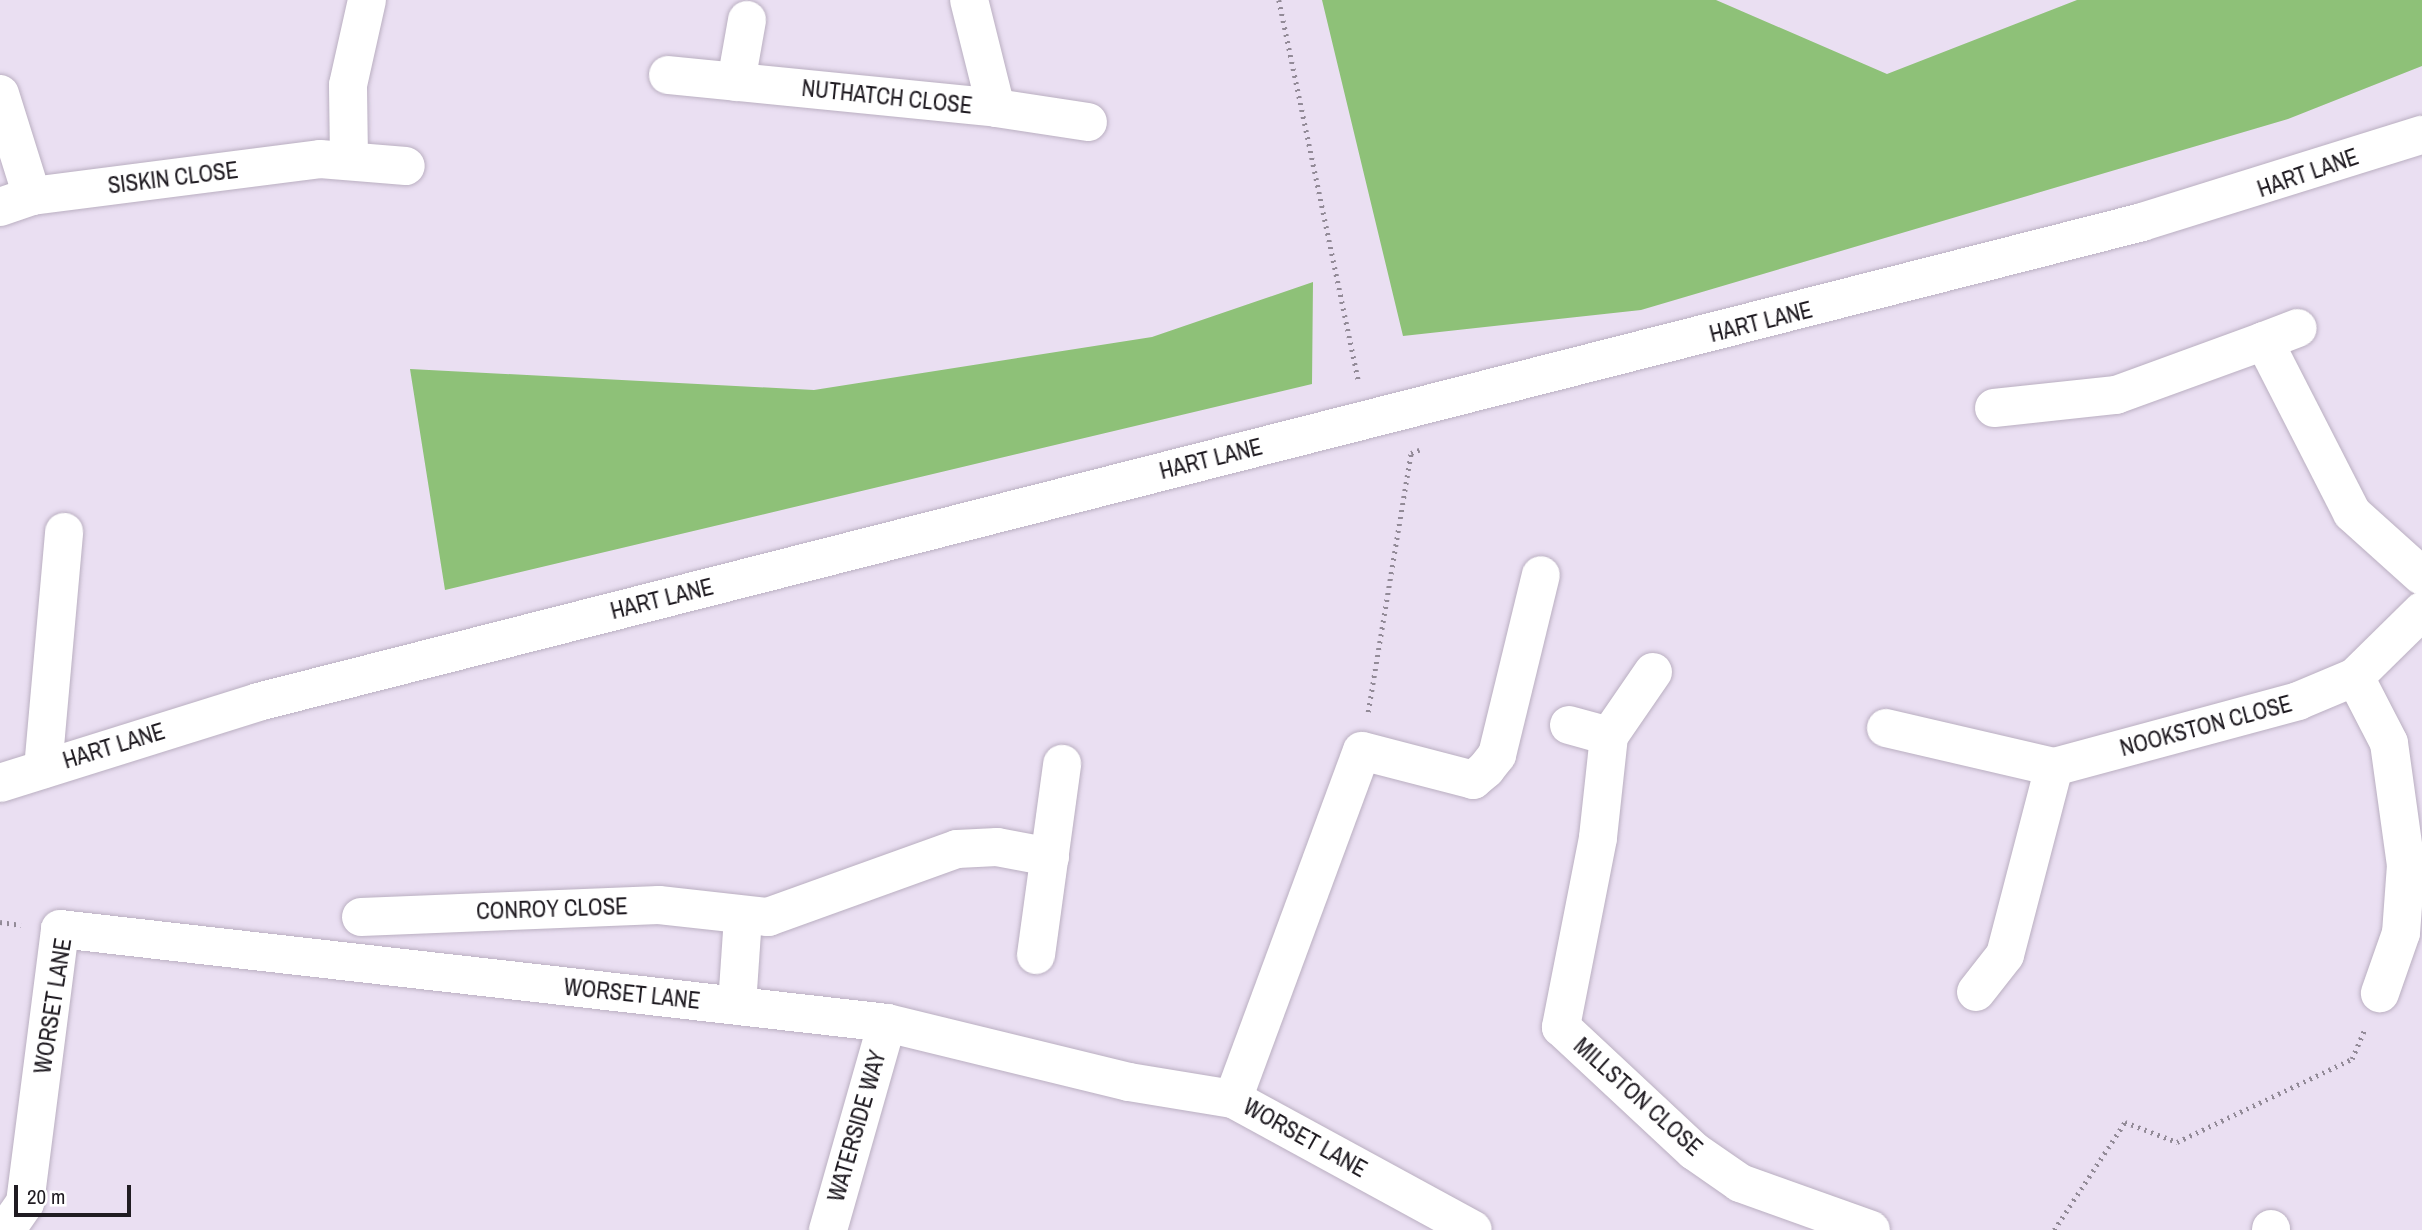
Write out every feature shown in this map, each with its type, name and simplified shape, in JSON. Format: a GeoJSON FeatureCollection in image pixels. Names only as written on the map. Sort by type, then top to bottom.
{"type":"FeatureCollection","features":[{"type":"Feature","properties":{"kind":"street"},"geometry":{"type":"LineString","coordinates":[[349,159],[348,85],[367,0]]}},
{"type":"Feature","properties":{"kind":"street","name":"NUTHATCH CLOSE"},"geometry":{"type":"LineString","coordinates":[[668,75],[996,108],[968,0]]}},
{"type":"Feature","properties":{"kind":"street"},"geometry":{"type":"LineString","coordinates":[[736,82],[747,20]]}},
{"type":"Feature","properties":{"kind":"street"},"geometry":{"type":"LineString","coordinates":[[0,94],[16,202]]}},
{"type":"Feature","properties":{"kind":"street"},"geometry":{"type":"LineString","coordinates":[[996,108],[1088,122]]}},
{"type":"Feature","properties":{"kind":"street","name":"HART LANE"},"geometry":{"type":"LineString","coordinates":[[0,783],[258,702],[2239,196],[2422,135]]}},
{"type":"Feature","properties":{"kind":"street","name":"SISKIN CLOSE"},"geometry":{"type":"LineString","coordinates":[[16,202],[349,159],[406,166]]}},
{"type":"Feature","properties":{"kind":"street"},"geometry":{"type":"LineString","coordinates":[[1994,408],[2116,396],[2281,335],[2352,513],[2422,576]]}},
{"type":"Feature","properties":{"kind":"street"},"geometry":{"type":"LineString","coordinates":[[43,769],[64,532]]}},
{"type":"Feature","properties":{"kind":"street"},"geometry":{"type":"LineString","coordinates":[[1233,1099],[1362,751],[1473,780],[1486,769],[1497,755],[1541,575]]}},
{"type":"Feature","properties":{"kind":"street","name":"NOOKSTON CLOSE"},"geometry":{"type":"LineString","coordinates":[[1886,728],[2054,767],[2298,701],[2355,677],[2422,611]]}},
{"type":"Feature","properties":{"kind":"street","name":"MILLSTON CLOSE"},"geometry":{"type":"LineString","coordinates":[[1653,672],[1609,736],[1598,838],[1561,1027],[1694,1152],[1740,1183],[1871,1230]]}},
{"type":"Feature","properties":{"kind":"street"},"geometry":{"type":"LineString","coordinates":[[2355,677],[2389,743],[2406,865],[2411,935],[2380,993]]}},
{"type":"Feature","properties":{"kind":"street"},"geometry":{"type":"LineString","coordinates":[[1569,725],[1609,736]]}},
{"type":"Feature","properties":{"kind":"street"},"geometry":{"type":"LineString","coordinates":[[1036,955],[1062,764]]}},
{"type":"Feature","properties":{"kind":"street"},"geometry":{"type":"LineString","coordinates":[[1976,992],[2005,955],[2054,767]]}},
{"type":"Feature","properties":{"kind":"street","name":"CONROY CLOSE"},"geometry":{"type":"LineString","coordinates":[[361,917],[659,905],[743,916],[782,913],[957,849],[997,847],[1050,857]]}},
{"type":"Feature","properties":{"kind":"street"},"geometry":{"type":"LineString","coordinates":[[737,1006],[743,916]]}},
{"type":"Feature","properties":{"kind":"street","name":"WORSET LANE"},"geometry":{"type":"LineString","coordinates":[[6,1230],[26,1203],[60,929],[887,1023],[1129,1082],[1233,1099],[1473,1230]]}},
{"type":"Feature","properties":{"kind":"street","name":"WATERSIDE WAY"},"geometry":{"type":"LineString","coordinates":[[828,1230],[887,1023]]}},
{"type":"Feature","properties":{"kind":"path"},"geometry":{"type":"LineString","coordinates":[[1279,0],[1361,388]]}},
{"type":"Feature","properties":{"kind":"path"},"geometry":{"type":"LineString","coordinates":[[1362,751],[1411,453],[1444,440],[1437,402]]}},
{"type":"Feature","properties":{"kind":"path"},"geometry":{"type":"LineString","coordinates":[[2054,1230],[2125,1122],[2177,1142],[2352,1059],[2380,993]]}},
{"type":"Feature","properties":{"kind":"green space"},"geometry":{"type":"Polygon","coordinates":[[[1322,0],[1716,0],[1887,74],[2077,0],[2422,0],[2422,66],[2288,119],[1641,310],[1403,336],[1322,0]]]}},
{"type":"Feature","properties":{"kind":"green space"},"geometry":{"type":"Polygon","coordinates":[[[1313,282],[1312,384],[445,590],[410,369],[814,390],[1152,337],[1313,282]]]}}]}
